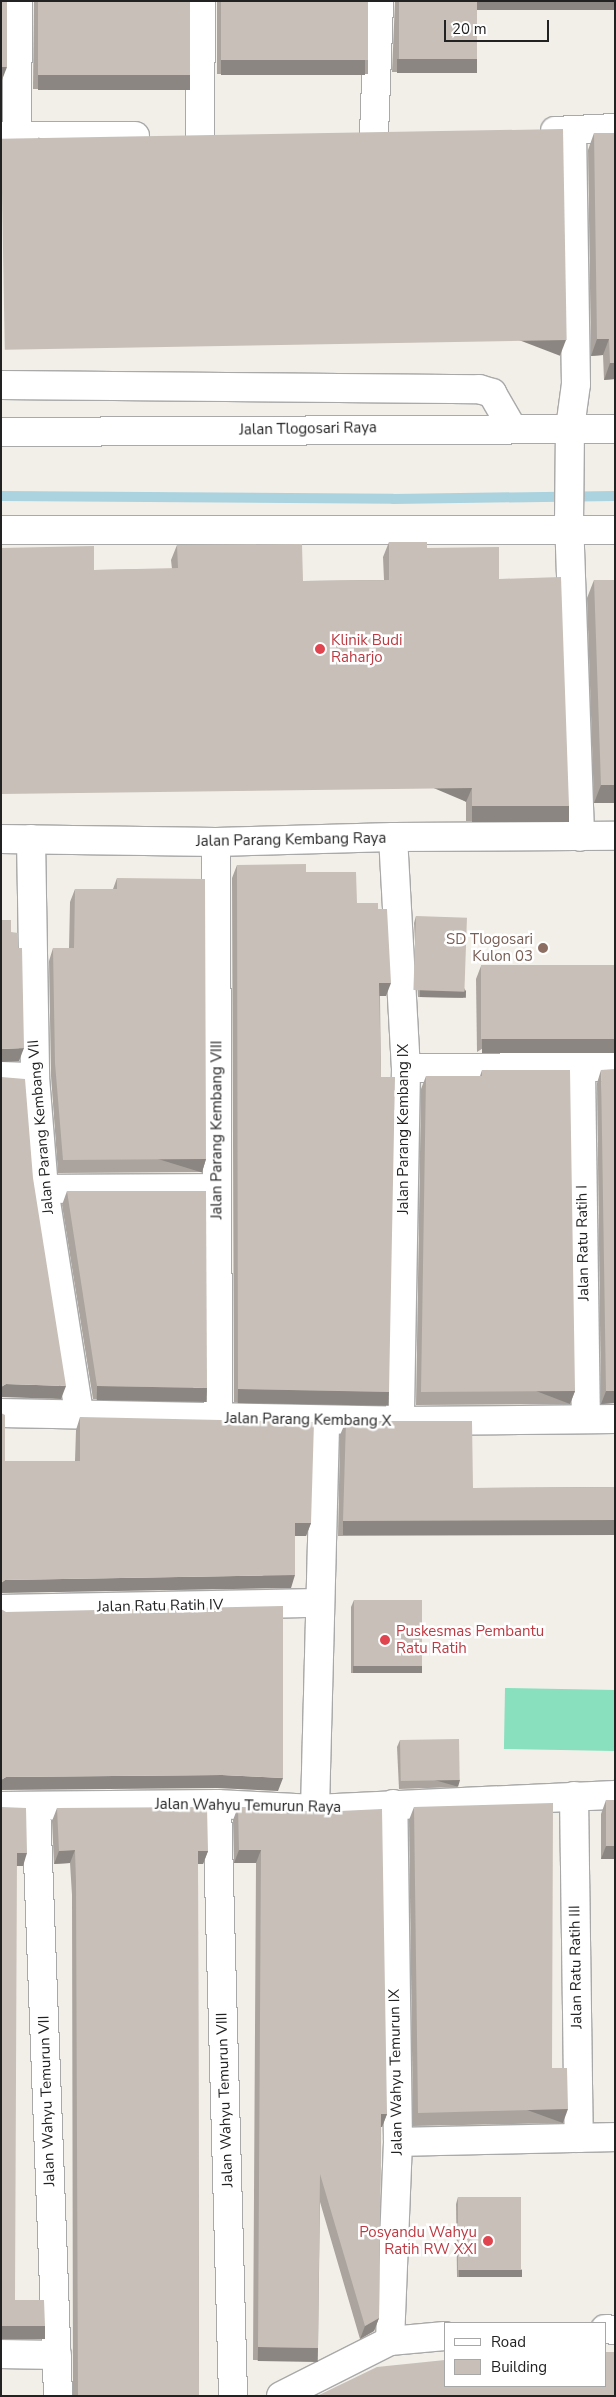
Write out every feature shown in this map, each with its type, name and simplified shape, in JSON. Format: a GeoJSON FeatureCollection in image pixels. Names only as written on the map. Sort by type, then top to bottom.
{"type":"FeatureCollection","features":[{"type":"Feature","properties":{"kind":"street"},"geometry":{"type":"LineString","coordinates":[[18,1],[9,136],[229,136]]}},
{"type":"Feature","properties":{"kind":"street"},"geometry":{"type":"LineString","coordinates":[[200,136],[201,1]]}},
{"type":"Feature","properties":{"kind":"street"},"geometry":{"type":"LineString","coordinates":[[374,134],[379,1]]}},
{"type":"Feature","properties":{"kind":"street"},"geometry":{"type":"LineString","coordinates":[[532,132],[615,128]]}},
{"type":"Feature","properties":{"kind":"street"},"geometry":{"type":"LineString","coordinates":[[572,131],[576,384],[570,433],[569,525],[580,836]]}},
{"type":"Feature","properties":{"kind":"street"},"geometry":{"type":"LineString","coordinates":[[345,134],[403,134]]}},
{"type":"Feature","properties":{"kind":"street"},"geometry":{"type":"LineString","coordinates":[[1,385],[478,389],[492,393],[512,427]]}},
{"type":"Feature","properties":{"kind":"street","name":"Jalan Tlogosari Raya"},"geometry":{"type":"LineString","coordinates":[[1,432],[512,427],[570,433],[615,429]]}},
{"type":"Feature","properties":{"kind":"street"},"geometry":{"type":"LineString","coordinates":[[1,530],[569,525],[615,530]]}},
{"type":"Feature","properties":{"kind":"street","name":"Jalan Parang Kembang Raya"},"geometry":{"type":"LineString","coordinates":[[1,839],[216,842],[393,837],[615,836]]}},
{"type":"Feature","properties":{"kind":"street","name":"Jalan Parang Kembang IX"},"geometry":{"type":"LineString","coordinates":[[393,837],[406,1068],[400,1421]]}},
{"type":"Feature","properties":{"kind":"street","name":"Jalan Parang Kembang VII"},"geometry":{"type":"LineString","coordinates":[[31,839],[35,1077],[44,1188],[79,1413]]}},
{"type":"Feature","properties":{"kind":"street","name":"Jalan Parang Kembang VIII"},"geometry":{"type":"LineString","coordinates":[[216,842],[218,1418]]}},
{"type":"Feature","properties":{"kind":"street"},"geometry":{"type":"LineString","coordinates":[[406,1068],[581,1069],[615,1067]]}},
{"type":"Feature","properties":{"kind":"street","name":"Jalan Ratu Ratih I"},"geometry":{"type":"LineString","coordinates":[[581,1069],[586,1418]]}},
{"type":"Feature","properties":{"kind":"street"},"geometry":{"type":"LineString","coordinates":[[1,1076],[35,1077]]}},
{"type":"Feature","properties":{"kind":"street"},"geometry":{"type":"LineString","coordinates":[[44,1188],[217,1188]]}},
{"type":"Feature","properties":{"kind":"street","name":"Jalan Parang Kembang X"},"geometry":{"type":"LineString","coordinates":[[1,1414],[79,1413],[218,1418],[400,1421],[615,1419]]}},
{"type":"Feature","properties":{"kind":"street"},"geometry":{"type":"LineString","coordinates":[[315,1809],[325,1420]]}},
{"type":"Feature","properties":{"kind":"street","name":"Jalan Ratu Ratih IV"},"geometry":{"type":"LineString","coordinates":[[1,1609],[319,1603]]}},
{"type":"Feature","properties":{"kind":"street","name":"Jalan Wahyu Temurun Raya"},"geometry":{"type":"LineString","coordinates":[[1,1806],[216,1804],[315,1809],[615,1795]]}},
{"type":"Feature","properties":{"kind":"street","name":"Jalan Ratu Ratih III"},"geometry":{"type":"LineString","coordinates":[[574,1796],[579,2138]]}},
{"type":"Feature","properties":{"kind":"street","name":"Jalan Wahyu Temurun VIII"},"geometry":{"type":"LineString","coordinates":[[216,1804],[233,2396]]}},
{"type":"Feature","properties":{"kind":"street","name":"Jalan Wahyu Temurun IX"},"geometry":{"type":"LineString","coordinates":[[390,2341],[398,2142],[393,1804]]}},
{"type":"Feature","properties":{"kind":"street","name":"Jalan Wahyu Temurun VII"},"geometry":{"type":"LineString","coordinates":[[36,1806],[58,2396]]}},
{"type":"Feature","properties":{"kind":"street"},"geometry":{"type":"LineString","coordinates":[[398,2142],[615,2137]]}},
{"type":"Feature","properties":{"kind":"street"},"geometry":{"type":"LineString","coordinates":[[281,2396],[390,2341],[444,2336]]}},
{"type":"Feature","properties":{"kind":"street"},"geometry":{"type":"LineString","coordinates":[[1,2354],[56,2355]]}},
{"type":"Feature","properties":{"kind":"green space"},"geometry":{"type":"Polygon","coordinates":[[[505,1688],[615,1690],[614,1751],[504,1749],[505,1688]]]}},
{"type":"Feature","properties":{"kind":"building"},"geometry":{"type":"Polygon","coordinates":[[[1,1],[7,1],[7,67],[1,67],[1,1]]]}},
{"type":"Feature","properties":{"kind":"building"},"geometry":{"type":"Polygon","coordinates":[[[38,1],[190,1],[190,75],[38,75],[38,1]]]}},
{"type":"Feature","properties":{"kind":"building"},"geometry":{"type":"Polygon","coordinates":[[[221,1],[368,1],[368,60],[221,60],[221,1]]]}},
{"type":"Feature","properties":{"kind":"building"},"geometry":{"type":"Polygon","coordinates":[[[399,1],[477,1],[477,59],[399,59],[399,1]]]}},
{"type":"Feature","properties":{"kind":"building"},"geometry":{"type":"Polygon","coordinates":[[[563,129],[567,340],[5,350],[1,139],[563,129]]]}},
{"type":"Feature","properties":{"kind":"building"},"geometry":{"type":"Polygon","coordinates":[[[594,133],[615,133],[615,363],[610,363],[609,339],[597,339],[594,133]]]}},
{"type":"Feature","properties":{"kind":"building"},"geometry":{"type":"Polygon","coordinates":[[[389,542],[427,542],[427,548],[499,547],[499,579],[561,577],[569,806],[472,806],[472,788],[1,794],[1,548],[94,546],[94,570],[178,568],[177,545],[302,544],[303,581],[389,580],[389,542]]]}},
{"type":"Feature","properties":{"kind":"building"},"geometry":{"type":"Polygon","coordinates":[[[594,580],[615,580],[615,785],[601,785],[594,580]]]}},
{"type":"Feature","properties":{"kind":"building"},"geometry":{"type":"Polygon","coordinates":[[[306,864],[306,872],[356,872],[357,903],[378,903],[378,909],[387,909],[391,983],[379,983],[381,1077],[395,1077],[389,1392],[238,1389],[237,865],[306,864]]]}},
{"type":"Feature","properties":{"kind":"building"},"geometry":{"type":"Polygon","coordinates":[[[117,878],[205,879],[206,1159],[63,1160],[55,1063],[53,948],[74,948],[75,889],[117,889],[117,878]]]}},
{"type":"Feature","properties":{"kind":"building"},"geometry":{"type":"Polygon","coordinates":[[[416,916],[467,918],[464,992],[413,990],[416,916]]]}},
{"type":"Feature","properties":{"kind":"building"},"geometry":{"type":"Polygon","coordinates":[[[1,920],[11,920],[11,932],[18,933],[18,948],[22,948],[24,1048],[1,1049],[1,920]]]}},
{"type":"Feature","properties":{"kind":"building"},"geometry":{"type":"Polygon","coordinates":[[[481,965],[615,965],[615,1039],[481,1039],[481,965]]]}},
{"type":"Feature","properties":{"kind":"building"},"geometry":{"type":"Polygon","coordinates":[[[615,1069],[615,1391],[606,1391],[601,1070],[615,1069]]]}},
{"type":"Feature","properties":{"kind":"building"},"geometry":{"type":"Polygon","coordinates":[[[482,1070],[570,1070],[575,1391],[421,1392],[426,1076],[482,1076],[482,1070]]]}},
{"type":"Feature","properties":{"kind":"building"},"geometry":{"type":"Polygon","coordinates":[[[1,1077],[25,1079],[33,1178],[66,1386],[6,1384],[1,1387],[1,1077]]]}},
{"type":"Feature","properties":{"kind":"building"},"geometry":{"type":"Polygon","coordinates":[[[67,1191],[206,1191],[207,1388],[97,1386],[67,1191]]]}},
{"type":"Feature","properties":{"kind":"building"},"geometry":{"type":"Polygon","coordinates":[[[1,1413],[5,1415],[5,1461],[80,1461],[80,1417],[314,1422],[311,1523],[295,1523],[295,1575],[5,1580],[1,1583],[1,1413]]]}},
{"type":"Feature","properties":{"kind":"building"},"geometry":{"type":"Polygon","coordinates":[[[346,1421],[472,1421],[473,1488],[615,1487],[615,1520],[343,1521],[346,1421]]]}},
{"type":"Feature","properties":{"kind":"building","name":"Puskesmas Pembantu Ratu Ratih"},"geometry":{"type":"Polygon","coordinates":[[[354,1600],[422,1600],[422,1666],[354,1666],[354,1600]]]}},
{"type":"Feature","properties":{"kind":"building"},"geometry":{"type":"Polygon","coordinates":[[[283,1606],[283,1778],[222,1775],[6,1777],[1,1780],[1,1609],[6,1612],[283,1606]]]}},
{"type":"Feature","properties":{"kind":"building"},"geometry":{"type":"Polygon","coordinates":[[[459,1739],[460,1780],[401,1781],[400,1740],[459,1739]]]}},
{"type":"Feature","properties":{"kind":"building"},"geometry":{"type":"Polygon","coordinates":[[[606,1800],[615,1800],[615,1846],[606,1846],[606,1800]]]}},
{"type":"Feature","properties":{"kind":"building"},"geometry":{"type":"Polygon","coordinates":[[[553,1803],[552,2068],[567,2068],[568,2109],[418,2113],[414,1807],[553,1803]]]}},
{"type":"Feature","properties":{"kind":"building"},"geometry":{"type":"Polygon","coordinates":[[[1,1807],[26,1808],[27,1853],[17,1853],[15,2300],[44,2300],[45,2326],[1,2326],[1,1807]]]}},
{"type":"Feature","properties":{"kind":"building"},"geometry":{"type":"Polygon","coordinates":[[[207,1807],[208,1851],[198,1851],[199,2396],[78,2396],[75,1850],[59,1851],[57,1808],[207,1807]]]}},
{"type":"Feature","properties":{"kind":"building"},"geometry":{"type":"Polygon","coordinates":[[[238,1807],[319,1812],[382,1809],[387,2114],[381,2114],[379,2318],[365,2326],[320,2174],[318,2348],[258,2347],[261,1850],[239,1850],[238,1807]]]}},
{"type":"Feature","properties":{"kind":"building","name":"Posyandu Wahyu Ratih RW XXI"},"geometry":{"type":"Polygon","coordinates":[[[458,2197],[521,2197],[521,2270],[458,2270],[458,2197]]]}},
{"type":"Feature","properties":{"kind":"building"},"geometry":{"type":"Polygon","coordinates":[[[606,2352],[615,2352],[615,2396],[317,2396],[377,2367],[444,2360],[444,2387],[606,2387],[606,2352]]]}},
{"type":"Feature","properties":{"kind":"waterway"},"geometry":{"type":"LineString","coordinates":[[1,496],[393,499],[615,496]]}},
{"type":"Feature","properties":{"kind":"place","name":"Klinik Budi Raharjo"},"geometry":{"type":"Point","coordinates":[320,649]}},
{"type":"Feature","properties":{"kind":"place","name":"SD Tlogosari Kulon 03"},"geometry":{"type":"Point","coordinates":[543,948]}},
{"type":"Feature","properties":{"kind":"place","name":"Puskesmas Pembantu Ratu Ratih"},"geometry":{"type":"Point","coordinates":[385,1640]}},
{"type":"Feature","properties":{"kind":"place","name":"Posyandu Wahyu Ratih RW XXI"},"geometry":{"type":"Point","coordinates":[488,2241]}}]}
